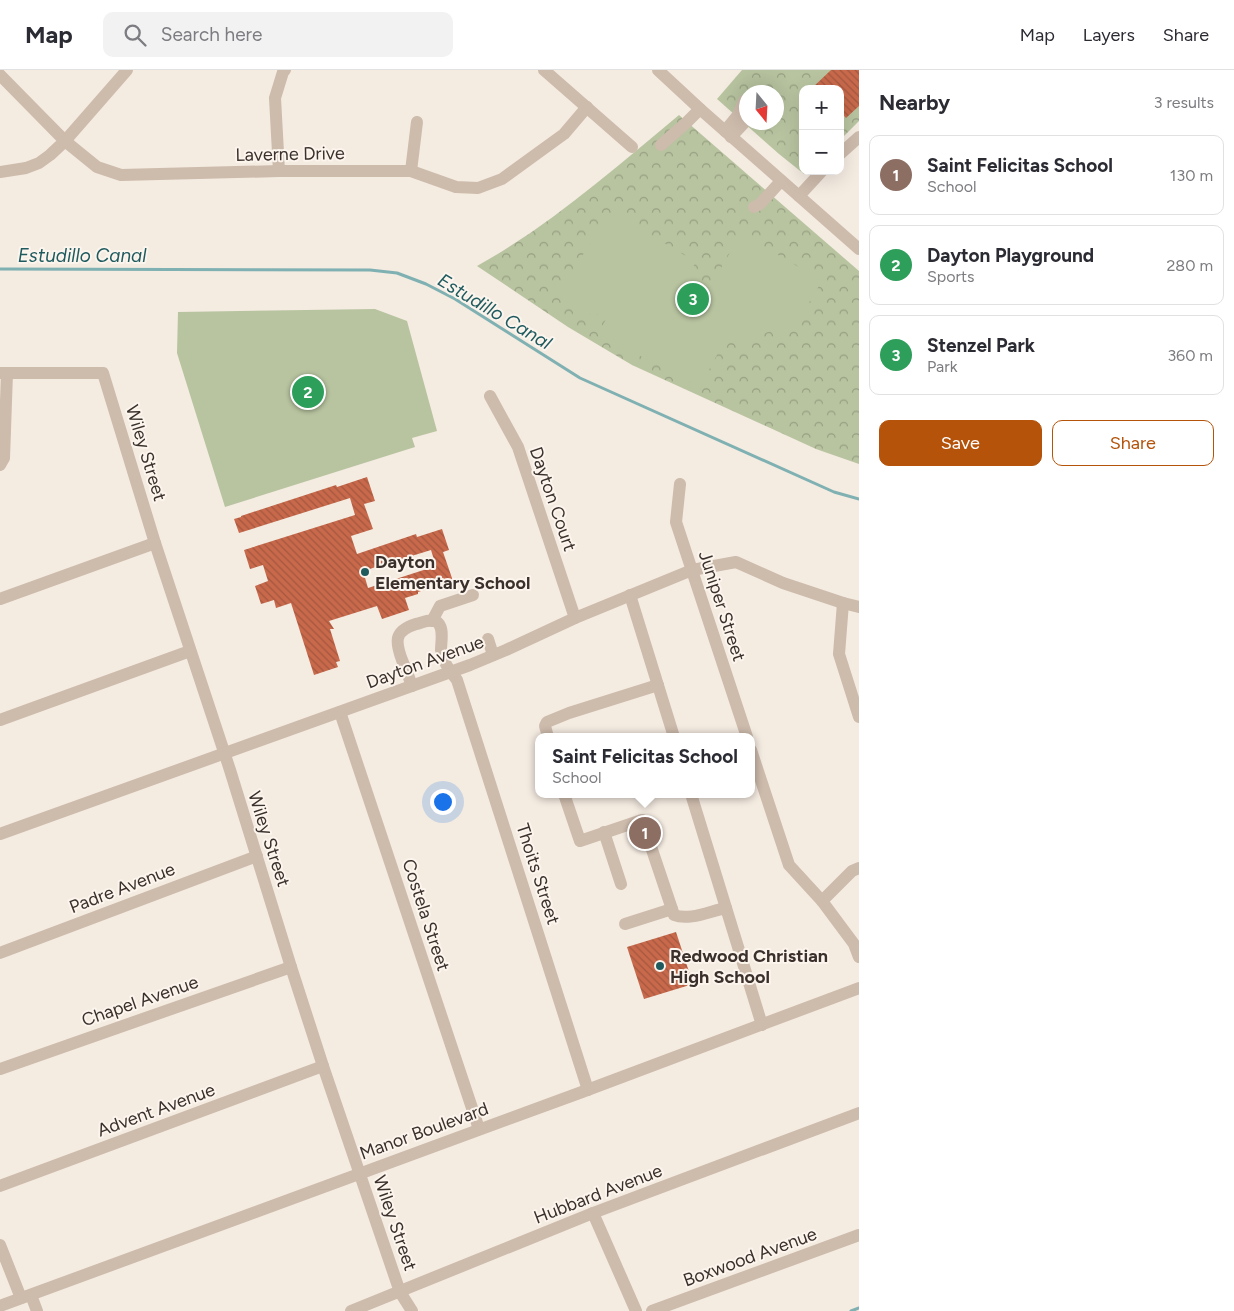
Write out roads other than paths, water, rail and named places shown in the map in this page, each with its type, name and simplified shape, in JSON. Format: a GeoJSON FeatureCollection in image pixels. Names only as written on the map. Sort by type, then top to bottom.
{"type":"FeatureCollection","features":[{"type":"Feature","properties":{"kind":"street"},"geometry":{"type":"LineString","coordinates":[[0,172],[26,168],[50,155],[65,141],[127,70]]}},
{"type":"Feature","properties":{"kind":"street"},"geometry":{"type":"LineString","coordinates":[[279,171],[275,98],[285,70]]}},
{"type":"Feature","properties":{"kind":"street"},"geometry":{"type":"LineString","coordinates":[[544,70],[632,147]]}},
{"type":"Feature","properties":{"kind":"street"},"geometry":{"type":"LineString","coordinates":[[658,70],[859,249]]}},
{"type":"Feature","properties":{"kind":"street","name":"Laverne Drive"},"geometry":{"type":"LineString","coordinates":[[0,76],[65,141],[97,167],[121,175],[279,171],[411,171],[456,187],[478,188],[502,179],[564,134],[587,107]]}},
{"type":"Feature","properties":{"kind":"street"},"geometry":{"type":"LineString","coordinates":[[661,145],[700,109]]}},
{"type":"Feature","properties":{"kind":"street"},"geometry":{"type":"LineString","coordinates":[[728,134],[739,113]]}},
{"type":"Feature","properties":{"kind":"street"},"geometry":{"type":"LineString","coordinates":[[411,171],[418,122]]}},
{"type":"Feature","properties":{"kind":"street"},"geometry":{"type":"LineString","coordinates":[[728,134],[739,125]]}},
{"type":"Feature","properties":{"kind":"street"},"geometry":{"type":"LineString","coordinates":[[844,150],[859,137]]}},
{"type":"Feature","properties":{"kind":"street"},"geometry":{"type":"LineString","coordinates":[[799,196],[818,175]]}},
{"type":"Feature","properties":{"kind":"street"},"geometry":{"type":"LineString","coordinates":[[754,207],[760,204],[781,181]]}},
{"type":"Feature","properties":{"kind":"street"},"geometry":{"type":"LineString","coordinates":[[0,465],[4,458],[4,373]]}},
{"type":"Feature","properties":{"kind":"street","name":"Wiley Street"},"geometry":{"type":"LineString","coordinates":[[4,373],[104,373],[155,543],[323,1066],[400,1292],[412,1311]]}},
{"type":"Feature","properties":{"kind":"street","name":"Dayton Court"},"geometry":{"type":"LineString","coordinates":[[490,396],[518,447],[575,618]]}},
{"type":"Feature","properties":{"kind":"street","name":"Juniper Street"},"geometry":{"type":"LineString","coordinates":[[680,484],[676,522],[746,733]]}},
{"type":"Feature","properties":{"kind":"street"},"geometry":{"type":"LineString","coordinates":[[0,599],[155,543]]}},
{"type":"Feature","properties":{"kind":"street","name":"Dayton Avenue"},"geometry":{"type":"LineString","coordinates":[[0,834],[450,673],[493,655],[546,638],[575,618],[692,570],[736,562],[783,583],[859,607]]}},
{"type":"Feature","properties":{"kind":"street"},"geometry":{"type":"LineString","coordinates":[[412,686],[397,645],[397,637],[408,627],[432,621],[440,606],[473,595]]}},
{"type":"Feature","properties":{"kind":"street"},"geometry":{"type":"LineString","coordinates":[[630,595],[673,733]]}},
{"type":"Feature","properties":{"kind":"street"},"geometry":{"type":"LineString","coordinates":[[843,603],[839,654],[859,717]]}},
{"type":"Feature","properties":{"kind":"street","name":"Thoits Street"},"geometry":{"type":"LineString","coordinates":[[432,621],[439,625],[442,636],[442,650],[450,673],[457,680],[588,1090]]}},
{"type":"Feature","properties":{"kind":"street"},"geometry":{"type":"LineString","coordinates":[[488,640],[493,655]]}},
{"type":"Feature","properties":{"kind":"street"},"geometry":{"type":"LineString","coordinates":[[0,720],[190,651]]}},
{"type":"Feature","properties":{"kind":"street"},"geometry":{"type":"LineString","coordinates":[[547,733],[545,726],[547,722],[569,713],[658,685]]}},
{"type":"Feature","properties":{"kind":"street","name":"Costela Street"},"geometry":{"type":"LineString","coordinates":[[340,712],[479,1130]]}},
{"type":"Feature","properties":{"kind":"street"},"geometry":{"type":"LineString","coordinates":[[755,762],[789,865],[822,901],[854,944],[859,957]]}},
{"type":"Feature","properties":{"kind":"street"},"geometry":{"type":"LineString","coordinates":[[565,798],[580,841],[642,820],[674,915],[680,918],[688,918],[726,908]]}},
{"type":"Feature","properties":{"kind":"street"},"geometry":{"type":"LineString","coordinates":[[692,798],[762,1025]]}},
{"type":"Feature","properties":{"kind":"street"},"geometry":{"type":"LineString","coordinates":[[604,832],[621,884]]}},
{"type":"Feature","properties":{"kind":"street","name":"Padre Avenue"},"geometry":{"type":"LineString","coordinates":[[0,953],[257,856]]}},
{"type":"Feature","properties":{"kind":"street"},"geometry":{"type":"LineString","coordinates":[[822,901],[852,871],[859,868]]}},
{"type":"Feature","properties":{"kind":"street"},"geometry":{"type":"LineString","coordinates":[[625,924],[672,909]]}},
{"type":"Feature","properties":{"kind":"street","name":"Chapel Avenue"},"geometry":{"type":"LineString","coordinates":[[0,1069],[291,967]]}},
{"type":"Feature","properties":{"kind":"street","name":"Manor Boulevard"},"geometry":{"type":"LineString","coordinates":[[0,1306],[588,1090],[859,988]]}},
{"type":"Feature","properties":{"kind":"street","name":"Advent Avenue"},"geometry":{"type":"LineString","coordinates":[[0,1186],[323,1066]]}},
{"type":"Feature","properties":{"kind":"street","name":"Hubbard Avenue"},"geometry":{"type":"LineString","coordinates":[[351,1311],[593,1213],[859,1113]]}},
{"type":"Feature","properties":{"kind":"street"},"geometry":{"type":"LineString","coordinates":[[593,1213],[636,1311]]}},
{"type":"Feature","properties":{"kind":"street","name":"Boxwood Avenue"},"geometry":{"type":"LineString","coordinates":[[652,1311],[859,1235]]}},
{"type":"Feature","properties":{"kind":"street"},"geometry":{"type":"LineString","coordinates":[[0,1245],[3,1260],[37,1311]]}},
{"type":"Feature","properties":{"kind":"waterway","name":"Estudillo Canal"},"geometry":{"type":"LineString","coordinates":[[0,269],[370,270],[397,273],[426,284],[455,299],[580,378],[834,492],[859,499]]}},
{"type":"Feature","properties":{"kind":"waterway"},"geometry":{"type":"LineString","coordinates":[[851,1311],[859,1308]]}},
{"type":"Feature","properties":{"kind":"place","name":"Stenzel Park"},"geometry":{"type":"Point","coordinates":[693,299]}},
{"type":"Feature","properties":{"kind":"place","name":"Dayton Playground"},"geometry":{"type":"Point","coordinates":[308,392]}},
{"type":"Feature","properties":{"kind":"place","name":"Dayton Elementary School"},"geometry":{"type":"Point","coordinates":[365,572]}},
{"type":"Feature","properties":{"kind":"place","name":"Saint Felicitas School"},"geometry":{"type":"Point","coordinates":[645,833]}},
{"type":"Feature","properties":{"kind":"place","name":"Redwood Christian High School"},"geometry":{"type":"Point","coordinates":[660,966]}}]}
